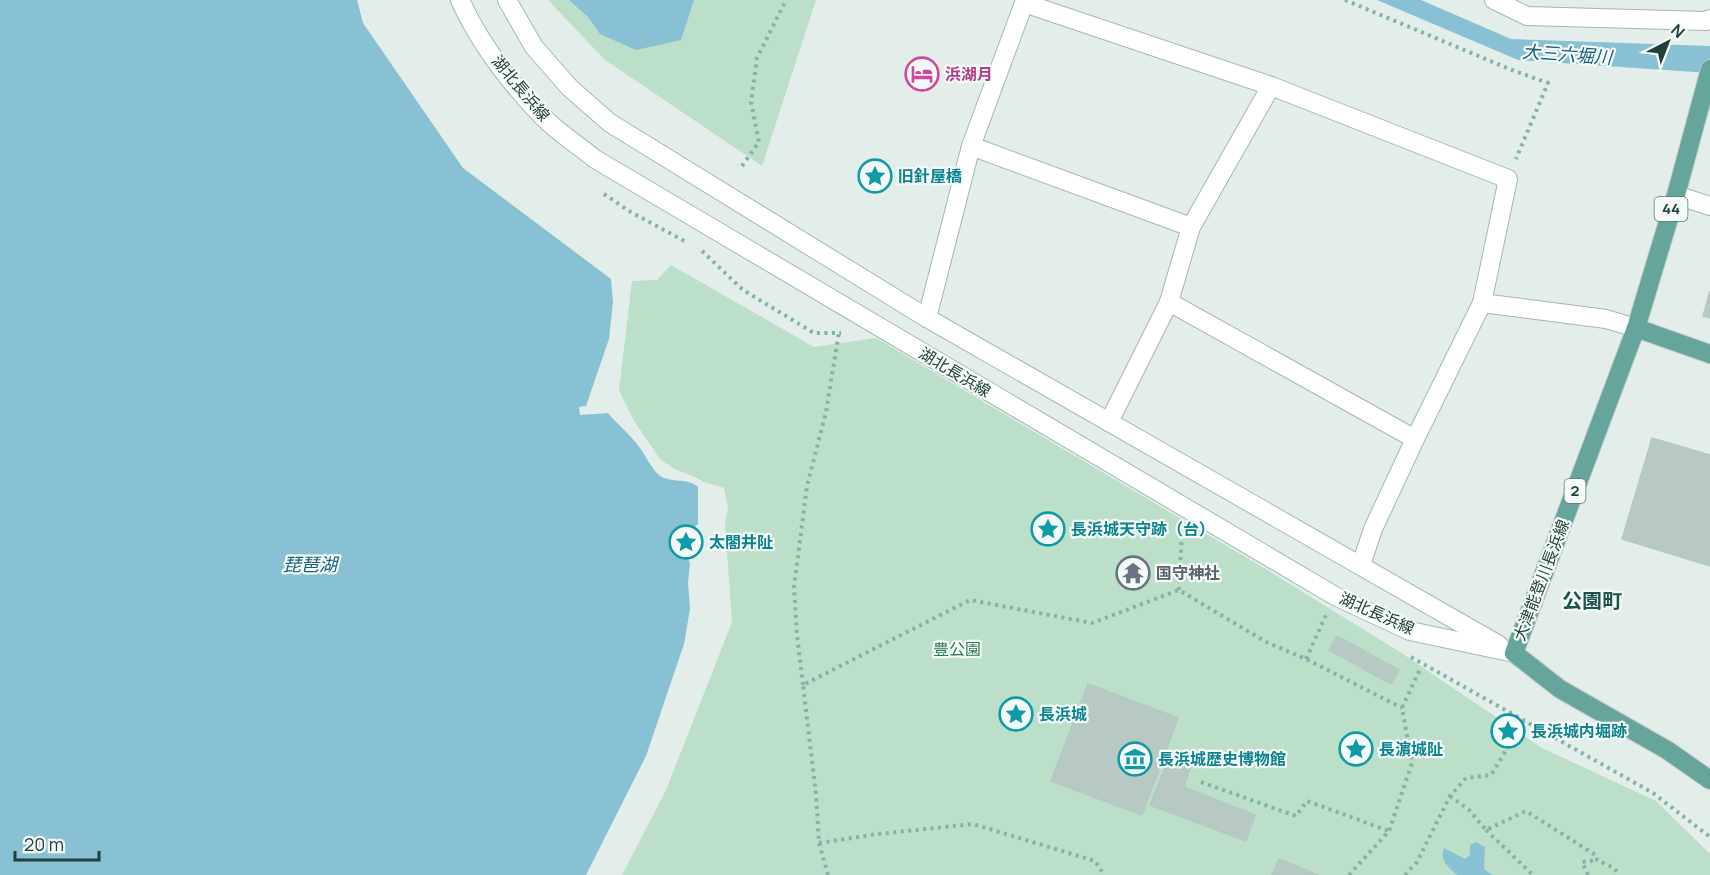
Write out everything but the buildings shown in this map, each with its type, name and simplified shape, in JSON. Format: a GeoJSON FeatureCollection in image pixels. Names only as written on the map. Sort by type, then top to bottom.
{"type":"FeatureCollection","features":[{"type":"Feature","properties":{"kind":"main road","name":"44"},"geometry":{"type":"LineString","coordinates":[[1636,328],[1676,195],[1710,69]]}},
{"type":"Feature","properties":{"kind":"main road","name":"大津能登川長浜線"},"geometry":{"type":"LineString","coordinates":[[1636,328],[1514,653],[1560,689],[1667,750],[1710,780]]}},
{"type":"Feature","properties":{"kind":"main road"},"geometry":{"type":"LineString","coordinates":[[1636,328],[1710,354]]}},
{"type":"Feature","properties":{"kind":"street","name":"湖北長浜線"},"geometry":{"type":"LineString","coordinates":[[460,0],[471,24],[502,69],[545,119],[595,159],[1335,596],[1410,631],[1514,653]]}},
{"type":"Feature","properties":{"kind":"street","name":"湖北長浜線"},"geometry":{"type":"LineString","coordinates":[[507,0],[534,47],[570,88],[610,123],[927,318],[1514,653]]}},
{"type":"Feature","properties":{"kind":"street"},"geometry":{"type":"LineString","coordinates":[[1494,0],[1527,16],[1706,21],[1710,19]]}},
{"type":"Feature","properties":{"kind":"street"},"geometry":{"type":"LineString","coordinates":[[927,318],[971,146],[1024,3],[1272,86],[1508,179],[1482,303],[1373,529],[1361,565]]}},
{"type":"Feature","properties":{"kind":"street"},"geometry":{"type":"LineString","coordinates":[[1110,422],[1169,302],[1191,227],[1272,86]]}},
{"type":"Feature","properties":{"kind":"street"},"geometry":{"type":"LineString","coordinates":[[971,146],[1191,227]]}},
{"type":"Feature","properties":{"kind":"street"},"geometry":{"type":"LineString","coordinates":[[1676,195],[1710,206]]}},
{"type":"Feature","properties":{"kind":"street"},"geometry":{"type":"LineString","coordinates":[[1169,302],[1415,439]]}},
{"type":"Feature","properties":{"kind":"street"},"geometry":{"type":"LineString","coordinates":[[1482,303],[1606,319],[1636,328]]}},
{"type":"Feature","properties":{"kind":"path"},"geometry":{"type":"LineString","coordinates":[[742,166],[759,142],[751,102],[757,58],[786,0]]}},
{"type":"Feature","properties":{"kind":"path"},"geometry":{"type":"LineString","coordinates":[[1345,0],[1548,83],[1508,179]]}},
{"type":"Feature","properties":{"kind":"path"},"geometry":{"type":"LineString","coordinates":[[828,875],[819,843],[794,587],[807,486],[826,412],[839,332]]}},
{"type":"Feature","properties":{"kind":"path"},"geometry":{"type":"LineString","coordinates":[[1179,590],[1183,522]]}},
{"type":"Feature","properties":{"kind":"path"},"geometry":{"type":"LineString","coordinates":[[803,685],[970,600],[1092,623],[1179,590]]}},
{"type":"Feature","properties":{"kind":"path"},"geometry":{"type":"LineString","coordinates":[[1179,590],[1266,642],[1402,708]]}},
{"type":"Feature","properties":{"kind":"path"},"geometry":{"type":"LineString","coordinates":[[1306,660],[1326,614]]}},
{"type":"Feature","properties":{"kind":"path"},"geometry":{"type":"LineString","coordinates":[[1349,875],[1389,831],[1412,763],[1402,708],[1421,667]]}},
{"type":"Feature","properties":{"kind":"path"},"geometry":{"type":"LineString","coordinates":[[1407,874],[1417,862],[1450,796],[1466,778],[1491,775],[1524,721]]}},
{"type":"Feature","properties":{"kind":"path"},"geometry":{"type":"LineString","coordinates":[[1201,782],[1296,816],[1307,801],[1389,831]]}},
{"type":"Feature","properties":{"kind":"path"},"geometry":{"type":"LineString","coordinates":[[1450,796],[1469,810],[1486,830],[1533,875]]}},
{"type":"Feature","properties":{"kind":"path"},"geometry":{"type":"LineString","coordinates":[[1486,830],[1526,811],[1597,856],[1598,860]]}},
{"type":"Feature","properties":{"kind":"path"},"geometry":{"type":"LineString","coordinates":[[819,843],[973,824],[1095,861],[1104,875]]}},
{"type":"Feature","properties":{"kind":"path"},"geometry":{"type":"LineString","coordinates":[[1588,875],[1582,862],[1598,860],[1614,868],[1619,875]]}},
{"type":"Feature","properties":{"kind":"green space"},"geometry":{"type":"Polygon","coordinates":[[[548,0],[816,0],[762,166],[605,60],[548,0]]]}},
{"type":"Feature","properties":{"kind":"green space","name":"豊公園"},"geometry":{"type":"Polygon","coordinates":[[[671,265],[814,347],[876,338],[1264,568],[1400,652],[1542,748],[1656,801],[1710,854],[1710,875],[622,875],[666,790],[732,622],[725,524],[728,507],[724,488],[676,470],[660,459],[634,421],[619,390],[632,281],[657,280],[671,265]]]}},
{"type":"Feature","properties":{"kind":"water","name":"琵琶湖"},"geometry":{"type":"Polygon","coordinates":[[[0,0],[357,0],[363,23],[463,168],[611,279],[613,302],[609,339],[586,406],[579,407],[580,415],[608,413],[636,443],[659,475],[689,482],[698,487],[698,524],[680,540],[690,565],[688,582],[690,609],[684,644],[646,756],[586,875],[0,875],[0,0]]]}},
{"type":"Feature","properties":{"kind":"water"},"geometry":{"type":"Polygon","coordinates":[[[569,0],[694,0],[681,40],[636,50],[600,34],[588,17],[569,0]]]}},
{"type":"Feature","properties":{"kind":"water","name":"大三六堀川"},"geometry":{"type":"Polygon","coordinates":[[[1377,0],[1421,0],[1511,39],[1710,46],[1710,73],[1518,60],[1377,0]]]}},
{"type":"Feature","properties":{"kind":"water"},"geometry":{"type":"Polygon","coordinates":[[[1476,842],[1485,847],[1484,869],[1492,875],[1457,875],[1444,860],[1444,848],[1465,859],[1470,855],[1470,845],[1476,842]]]}},
{"type":"Feature","properties":{"kind":"place","name":"浜湖月"},"geometry":{"type":"Point","coordinates":[922,74]}},
{"type":"Feature","properties":{"kind":"place","name":"旧針屋橋"},"geometry":{"type":"Point","coordinates":[875,176]}},
{"type":"Feature","properties":{"kind":"place","name":"長浜城天守跡（台）"},"geometry":{"type":"Point","coordinates":[1048,529]}},
{"type":"Feature","properties":{"kind":"place","name":"太閤井阯"},"geometry":{"type":"Point","coordinates":[686,542]}},
{"type":"Feature","properties":{"kind":"place","name":"国守神社"},"geometry":{"type":"Point","coordinates":[1133,573]}},
{"type":"Feature","properties":{"kind":"place","name":"長浜城"},"geometry":{"type":"Point","coordinates":[1016,714]}},
{"type":"Feature","properties":{"kind":"place","name":"長浜城内堀跡"},"geometry":{"type":"Point","coordinates":[1508,731]}},
{"type":"Feature","properties":{"kind":"place","name":"長濵城阯"},"geometry":{"type":"Point","coordinates":[1356,749]}},
{"type":"Feature","properties":{"kind":"place","name":"長浜城歴史博物館"},"geometry":{"type":"Point","coordinates":[1135,759]}},
{"type":"Feature","properties":{"kind":"district","name":"公園町"},"geometry":{"type":"Point","coordinates":[1592,601]}}]}
